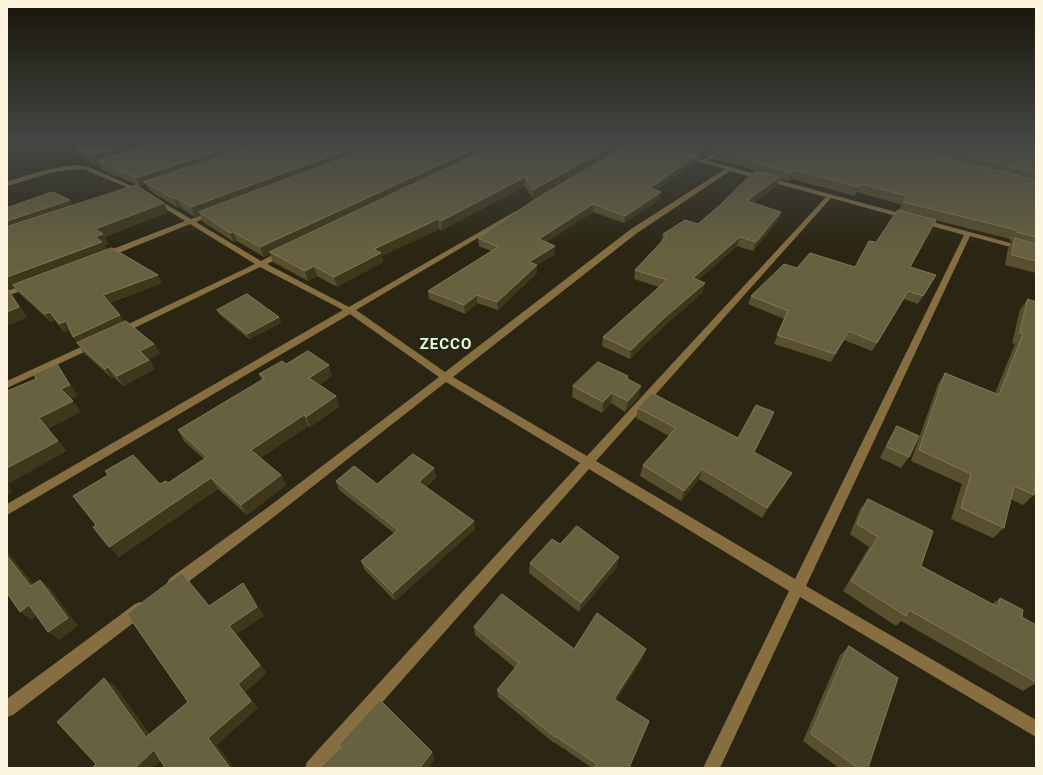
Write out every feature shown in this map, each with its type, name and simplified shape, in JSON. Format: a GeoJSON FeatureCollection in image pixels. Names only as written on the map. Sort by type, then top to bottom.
{"type":"FeatureCollection","features":[{"type":"Feature","properties":{"kind":"street"},"geometry":{"type":"LineString","coordinates":[[7,184],[24,179]]}},
{"type":"Feature","properties":{"kind":"street"},"geometry":{"type":"LineString","coordinates":[[116,179],[143,189],[191,222],[261,264],[351,311],[446,377],[796,588],[1036,729]]}},
{"type":"Feature","properties":{"kind":"street"},"geometry":{"type":"LineString","coordinates":[[164,591],[277,507],[634,231],[714,179]]}},
{"type":"Feature","properties":{"kind":"street"},"geometry":{"type":"LineString","coordinates":[[766,179],[1036,252]]}},
{"type":"Feature","properties":{"kind":"street"},"geometry":{"type":"LineString","coordinates":[[125,195],[143,189]]}},
{"type":"Feature","properties":{"kind":"street"},"geometry":{"type":"LineString","coordinates":[[313,768],[589,464],[712,324],[829,197]]}},
{"type":"Feature","properties":{"kind":"street"},"geometry":{"type":"LineString","coordinates":[[7,510],[351,311],[527,207]]}},
{"type":"Feature","properties":{"kind":"street"},"geometry":{"type":"LineString","coordinates":[[97,258],[217,212]]}},
{"type":"Feature","properties":{"kind":"street"},"geometry":{"type":"LineString","coordinates":[[711,768],[796,588],[968,234]]}},
{"type":"Feature","properties":{"kind":"street"},"geometry":{"type":"LineString","coordinates":[[113,335],[289,250]]}},
{"type":"Feature","properties":{"kind":"street"},"geometry":{"type":"LineString","coordinates":[[7,294],[39,281]]}},
{"type":"Feature","properties":{"kind":"street"},"geometry":{"type":"LineString","coordinates":[[7,385],[99,341]]}},
{"type":"Feature","properties":{"kind":"street"},"geometry":{"type":"LineString","coordinates":[[7,709],[152,601]]}},
{"type":"Feature","properties":{"kind":"building"},"geometry":{"type":"Polygon","coordinates":[[[152,179],[267,179],[191,207],[144,182],[152,179]]]}},
{"type":"Feature","properties":{"kind":"building"},"geometry":{"type":"Polygon","coordinates":[[[287,179],[408,179],[260,247],[233,232],[230,233],[199,212],[287,179]]]}},
{"type":"Feature","properties":{"kind":"building"},"geometry":{"type":"Polygon","coordinates":[[[424,179],[521,179],[441,221],[438,219],[374,249],[381,253],[334,277],[314,266],[305,271],[270,252],[424,179]]]}},
{"type":"Feature","properties":{"kind":"building"},"geometry":{"type":"Polygon","coordinates":[[[526,179],[552,179],[533,190],[526,179]]]}},
{"type":"Feature","properties":{"kind":"building"},"geometry":{"type":"Polygon","coordinates":[[[569,179],[663,179],[650,188],[661,192],[625,216],[593,204],[539,239],[555,246],[529,262],[537,265],[497,302],[477,295],[464,305],[428,291],[498,247],[478,238],[537,198],[569,179]]]}},
{"type":"Feature","properties":{"kind":"building"},"geometry":{"type":"Polygon","coordinates":[[[747,179],[776,179],[747,201],[781,212],[756,242],[740,237],[693,278],[705,283],[663,319],[631,350],[603,337],[667,280],[635,270],[667,236],[663,234],[685,220],[698,224],[747,179]]]}},
{"type":"Feature","properties":{"kind":"building"},"geometry":{"type":"Polygon","coordinates":[[[829,179],[1036,180],[1036,237],[1016,232],[1016,230],[903,202],[907,196],[861,184],[858,187],[829,179]]]}},
{"type":"Feature","properties":{"kind":"building"},"geometry":{"type":"Polygon","coordinates":[[[136,185],[164,203],[95,229],[103,234],[95,237],[102,242],[7,277],[7,227],[136,185]]]}},
{"type":"Feature","properties":{"kind":"building"},"geometry":{"type":"Polygon","coordinates":[[[53,192],[70,200],[7,221],[7,208],[53,192]]]}},
{"type":"Feature","properties":{"kind":"building"},"geometry":{"type":"Polygon","coordinates":[[[898,210],[936,220],[910,267],[936,275],[923,296],[908,291],[877,343],[849,331],[835,354],[777,335],[788,311],[751,296],[784,264],[797,268],[810,253],[855,267],[869,241],[876,242],[898,210]]]}},
{"type":"Feature","properties":{"kind":"building"},"geometry":{"type":"Polygon","coordinates":[[[1015,238],[1036,244],[1036,261],[1012,255],[1015,238]]]}},
{"type":"Feature","properties":{"kind":"building"},"geometry":{"type":"Polygon","coordinates":[[[112,248],[158,275],[103,295],[120,315],[73,337],[66,321],[59,324],[50,312],[45,314],[13,285],[112,248]]]}},
{"type":"Feature","properties":{"kind":"building"},"geometry":{"type":"Polygon","coordinates":[[[7,288],[19,307],[7,312],[7,288]]]}},
{"type":"Feature","properties":{"kind":"building"},"geometry":{"type":"Polygon","coordinates":[[[247,294],[279,317],[247,334],[217,310],[247,294]]]}},
{"type":"Feature","properties":{"kind":"building"},"geometry":{"type":"Polygon","coordinates":[[[1028,299],[1036,302],[1036,468],[1034,495],[1014,486],[1004,528],[961,508],[971,474],[919,450],[945,373],[999,395],[1023,334],[1020,333],[1028,299]]]}},
{"type":"Feature","properties":{"kind":"building"},"geometry":{"type":"Polygon","coordinates":[[[126,321],[154,344],[140,351],[149,360],[117,376],[108,367],[105,369],[77,343],[126,321]]]}},
{"type":"Feature","properties":{"kind":"building"},"geometry":{"type":"Polygon","coordinates":[[[308,351],[329,365],[309,378],[336,396],[306,417],[304,415],[251,450],[281,475],[241,505],[211,478],[109,547],[93,527],[96,525],[73,496],[108,475],[105,471],[133,455],[160,484],[166,481],[168,483],[207,457],[178,430],[265,378],[259,374],[282,361],[286,364],[308,351]]]}},
{"type":"Feature","properties":{"kind":"building"},"geometry":{"type":"Polygon","coordinates":[[[598,362],[628,376],[626,378],[641,386],[628,401],[612,393],[603,402],[573,386],[598,362]]]}},
{"type":"Feature","properties":{"kind":"building"},"geometry":{"type":"Polygon","coordinates":[[[57,364],[70,385],[61,389],[73,401],[39,418],[58,441],[7,468],[7,391],[36,379],[34,374],[57,364]]]}},
{"type":"Feature","properties":{"kind":"building"},"geometry":{"type":"Polygon","coordinates":[[[652,393],[738,438],[756,405],[774,412],[754,452],[792,473],[767,508],[702,469],[684,491],[643,465],[676,428],[638,408],[652,393]]]}},
{"type":"Feature","properties":{"kind":"building"},"geometry":{"type":"Polygon","coordinates":[[[897,426],[919,436],[909,457],[887,447],[897,426]]]}},
{"type":"Feature","properties":{"kind":"building"},"geometry":{"type":"Polygon","coordinates":[[[413,454],[434,468],[419,482],[474,521],[393,593],[361,561],[398,530],[336,481],[354,466],[377,484],[413,454]]]}},
{"type":"Feature","properties":{"kind":"building"},"geometry":{"type":"Polygon","coordinates":[[[868,499],[933,531],[921,566],[998,607],[1000,598],[1023,610],[1022,617],[1036,625],[1036,682],[909,610],[906,616],[851,581],[878,537],[857,524],[868,499]]]}},
{"type":"Feature","properties":{"kind":"building"},"geometry":{"type":"Polygon","coordinates":[[[577,526],[619,557],[581,603],[530,563],[552,539],[560,544],[577,526]]]}},
{"type":"Feature","properties":{"kind":"building"},"geometry":{"type":"Polygon","coordinates":[[[7,556],[31,586],[40,580],[68,618],[48,632],[29,605],[20,612],[7,593],[7,556]]]}},
{"type":"Feature","properties":{"kind":"building"},"geometry":{"type":"Polygon","coordinates":[[[182,573],[209,606],[243,583],[257,607],[229,626],[260,665],[238,684],[251,701],[208,738],[230,768],[165,768],[154,750],[135,768],[92,768],[96,764],[57,722],[104,678],[146,737],[188,702],[127,614],[182,573]]]}},
{"type":"Feature","properties":{"kind":"building"},"geometry":{"type":"Polygon","coordinates":[[[502,594],[574,649],[597,613],[646,649],[614,699],[649,721],[629,768],[595,768],[597,764],[555,737],[497,690],[519,663],[474,627],[502,594]]]}},
{"type":"Feature","properties":{"kind":"building"},"geometry":{"type":"Polygon","coordinates":[[[849,646],[898,678],[868,768],[858,768],[811,734],[849,646]]]}},
{"type":"Feature","properties":{"kind":"building"},"geometry":{"type":"Polygon","coordinates":[[[380,700],[432,752],[420,768],[320,768],[341,747],[339,745],[380,700]]]}},
{"type":"Feature","properties":{"kind":"district","name":"ZECCO"},"geometry":{"type":"Point","coordinates":[446,345]}}]}
